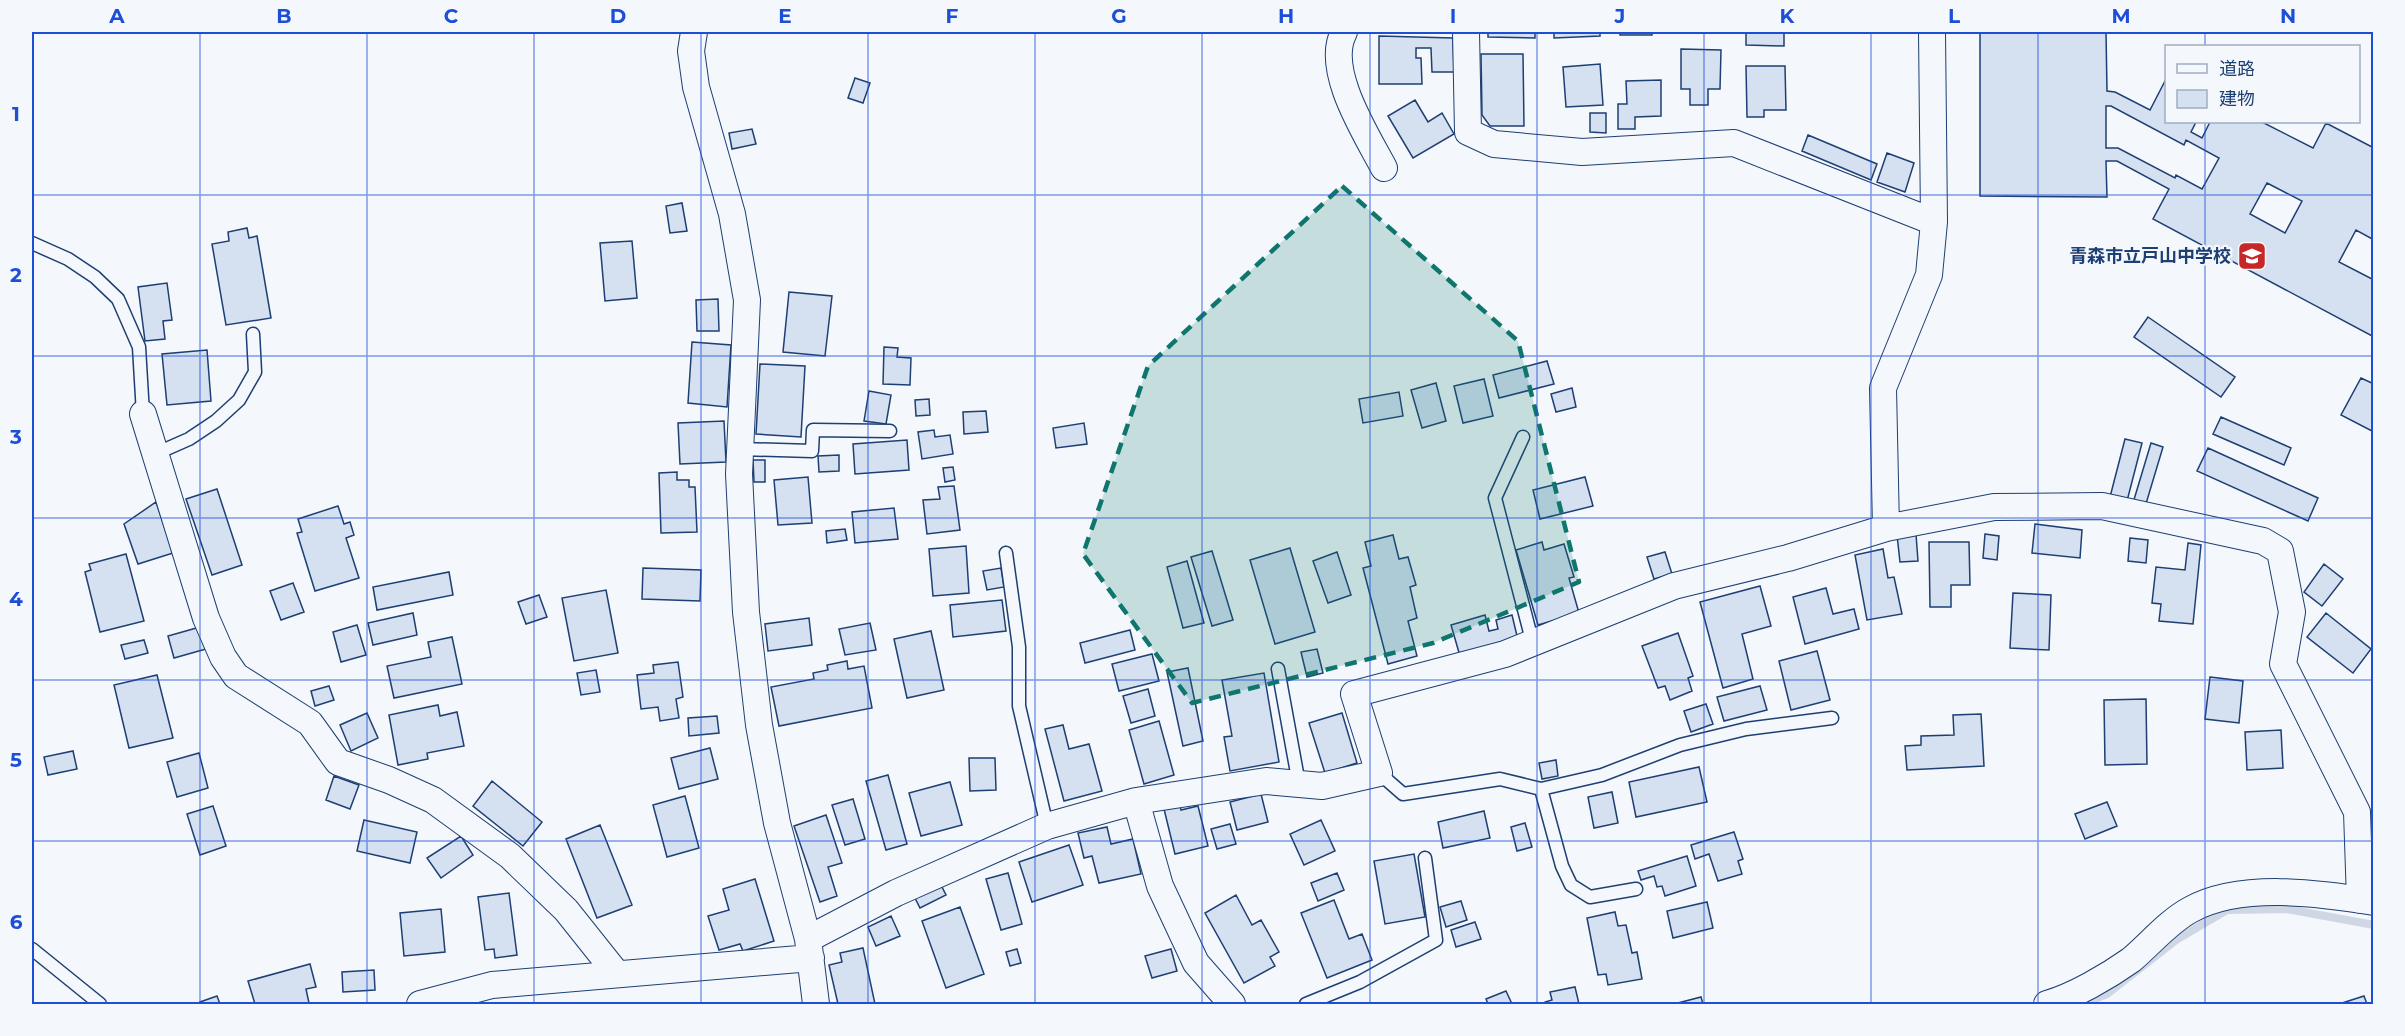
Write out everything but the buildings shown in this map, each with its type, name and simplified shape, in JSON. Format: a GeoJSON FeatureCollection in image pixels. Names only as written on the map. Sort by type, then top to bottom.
{"type":"FeatureCollection","features":[{"type":"Feature","properties":{"kind":"street"},"geometry":{"type":"LineString","coordinates":[[694,32],[691,51],[696,87],[732,214],[747,300],[739,474],[746,612],[759,725],[777,823],[809,948],[816,1005]]}},
{"type":"Feature","properties":{"kind":"street"},"geometry":{"type":"LineString","coordinates":[[1344,32],[1339,41],[1341,77],[1354,110],[1384,168]]}},
{"type":"Feature","properties":{"kind":"street"},"geometry":{"type":"LineString","coordinates":[[1466,32],[1468,132],[1494,144],[1582,152],[1734,143],[1934,222]]}},
{"type":"Feature","properties":{"kind":"street"},"geometry":{"type":"LineString","coordinates":[[1886,528],[1883,388],[1929,275],[1934,222],[1932,32]]}},
{"type":"Feature","properties":{"kind":"street"},"geometry":{"type":"LineString","coordinates":[[142,414],[206,618],[223,657],[236,676],[310,723],[338,762],[389,780],[433,800],[510,856],[566,910],[617,974]]}},
{"type":"Feature","properties":{"kind":"street"},"geometry":{"type":"LineString","coordinates":[[420,1005],[492,985],[617,974],[809,948],[896,893],[1047,826],[1136,801],[1266,781],[1322,786],[1379,773],[1354,694],[1505,654],[1674,586],[1788,558],[1886,528],[1994,507],[2102,506],[2263,541],[2280,551],[2292,612],[2283,664],[2356,812],[2367,901],[2283,892],[2216,898],[2188,911],[2129,961],[2066,998],[2047,1005]]}},
{"type":"Feature","properties":{"kind":"street"},"geometry":{"type":"LineString","coordinates":[[1136,801],[1160,886],[1196,963],[1232,1005]]}},
{"type":"Feature","properties":{"kind":"lane"},"geometry":{"type":"LineString","coordinates":[[32,243],[68,259],[95,277],[118,299],[139,347],[142,414]]}},
{"type":"Feature","properties":{"kind":"lane"},"geometry":{"type":"LineString","coordinates":[[155,454],[189,440],[216,421],[239,400],[255,372],[253,334]]}},
{"type":"Feature","properties":{"kind":"lane"},"geometry":{"type":"LineString","coordinates":[[740,449],[812,451],[813,430],[890,431]]}},
{"type":"Feature","properties":{"kind":"lane"},"geometry":{"type":"LineString","coordinates":[[1523,437],[1495,498],[1533,644]]}},
{"type":"Feature","properties":{"kind":"lane"},"geometry":{"type":"LineString","coordinates":[[1006,553],[1019,647],[1019,706],[1047,826]]}},
{"type":"Feature","properties":{"kind":"lane"},"geometry":{"type":"LineString","coordinates":[[1278,669],[1299,784]]}},
{"type":"Feature","properties":{"kind":"lane"},"geometry":{"type":"LineString","coordinates":[[1379,773],[1403,794],[1500,779],[1541,789],[1602,775],[1680,745],[1746,729],[1832,718]]}},
{"type":"Feature","properties":{"kind":"lane"},"geometry":{"type":"LineString","coordinates":[[1541,789],[1562,866],[1571,885],[1590,897],[1636,889]]}},
{"type":"Feature","properties":{"kind":"lane"},"geometry":{"type":"LineString","coordinates":[[1306,1005],[1360,982],[1436,940],[1425,858]]}},
{"type":"Feature","properties":{"kind":"lane"},"geometry":{"type":"LineString","coordinates":[[32,949],[100,1005]]}},
{"type":"Feature","properties":{"kind":"highlighted area"},"geometry":{"type":"Polygon","coordinates":[[[1342,186],[1518,341],[1579,582],[1433,643],[1192,703],[1083,554],[1148,366],[1342,186]]]}},
{"type":"Feature","properties":{"kind":"waterway"},"geometry":{"type":"LineString","coordinates":[[2082,1004],[2107,994],[2176,940],[2227,910],[2287,909],[2374,925]]}},
{"type":"Feature","properties":{"kind":"place","name":"青森市立戸山中学校"},"geometry":{"type":"Point","coordinates":[2252,256]}}]}
